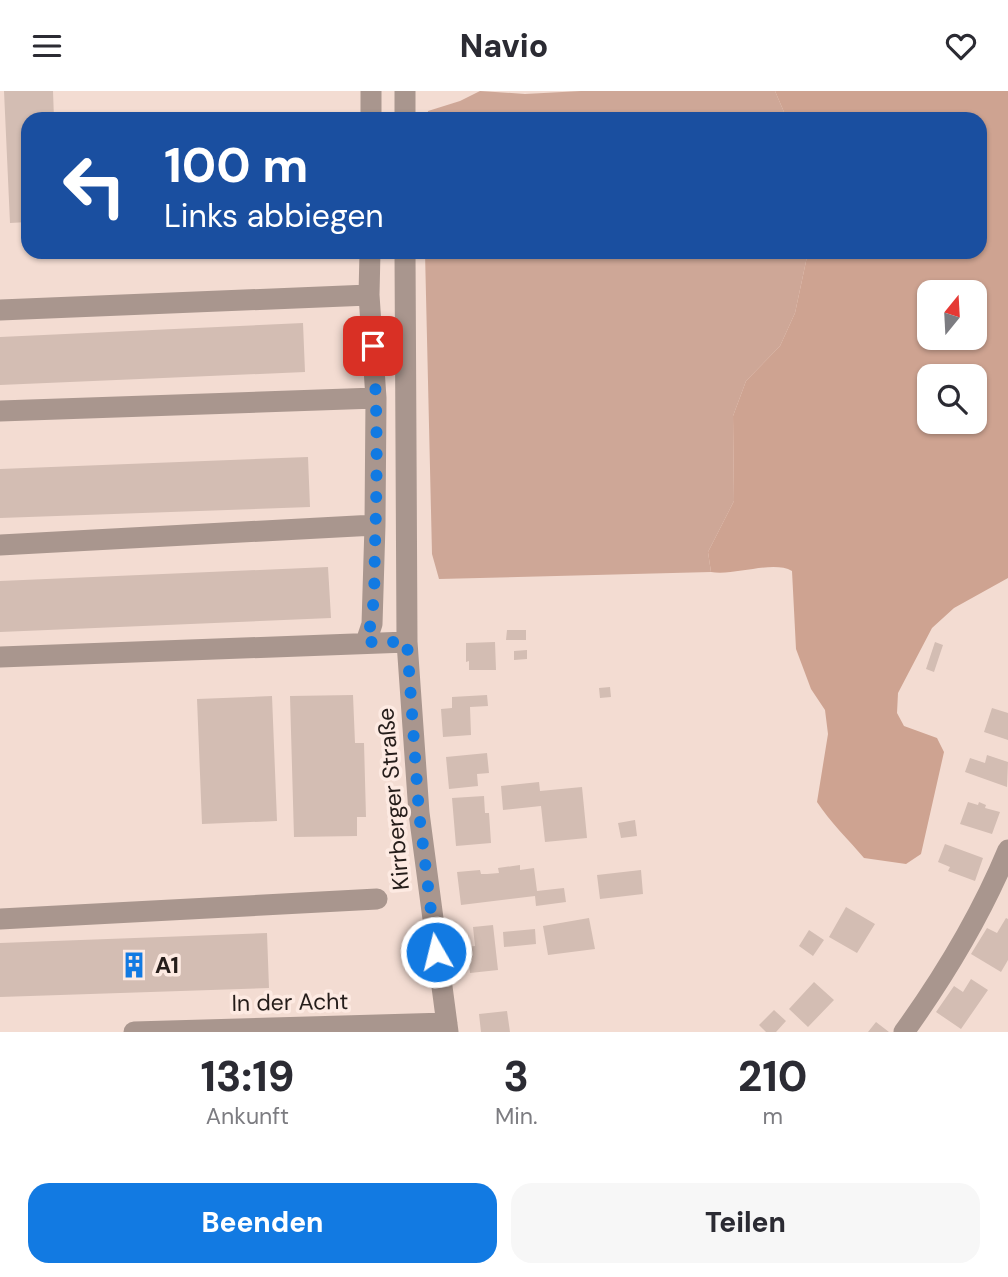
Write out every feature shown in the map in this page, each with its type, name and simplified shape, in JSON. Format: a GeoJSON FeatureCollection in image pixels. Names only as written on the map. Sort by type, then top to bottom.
{"type":"FeatureCollection","features":[{"type":"Feature","properties":{"kind":"street"},"geometry":{"type":"LineString","coordinates":[[371,91],[371,112]]}},
{"type":"Feature","properties":{"kind":"street"},"geometry":{"type":"LineString","coordinates":[[405,91],[405,112]]}},
{"type":"Feature","properties":{"kind":"street"},"geometry":{"type":"LineString","coordinates":[[366,642],[372,624],[376,525],[376,398],[369,295],[370,259]]}},
{"type":"Feature","properties":{"kind":"street","name":"Kirrberger Straße"},"geometry":{"type":"LineString","coordinates":[[405,259],[407,642],[419,813],[447,1028]]}},
{"type":"Feature","properties":{"kind":"street"},"geometry":{"type":"LineString","coordinates":[[0,310],[369,295]]}},
{"type":"Feature","properties":{"kind":"street"},"geometry":{"type":"LineString","coordinates":[[0,411],[376,398]]}},
{"type":"Feature","properties":{"kind":"street"},"geometry":{"type":"LineString","coordinates":[[0,545],[376,525]]}},
{"type":"Feature","properties":{"kind":"street"},"geometry":{"type":"LineString","coordinates":[[0,657],[407,642]]}},
{"type":"Feature","properties":{"kind":"street"},"geometry":{"type":"LineString","coordinates":[[904,1032],[966,937],[1008,851]]}},
{"type":"Feature","properties":{"kind":"street"},"geometry":{"type":"LineString","coordinates":[[0,919],[377,899]]}},
{"type":"Feature","properties":{"kind":"street","name":"In der Acht"},"geometry":{"type":"LineString","coordinates":[[134,1032],[447,1028]]}},
{"type":"Feature","properties":{"kind":"shaded area"},"geometry":{"type":"Polygon","coordinates":[[[480,91],[525,94],[581,91],[775,91],[784,112],[428,112],[480,91]]]}},
{"type":"Feature","properties":{"kind":"shaded area"},"geometry":{"type":"Polygon","coordinates":[[[775,91],[1008,91],[1008,578],[954,608],[932,628],[898,693],[897,713],[904,726],[937,738],[944,752],[921,854],[906,864],[864,858],[817,802],[828,734],[825,710],[811,689],[796,649],[792,571],[775,567],[711,572],[708,552],[734,501],[733,416],[746,381],[780,346],[795,313],[807,259],[987,259],[987,112],[784,112],[775,91]]]}},
{"type":"Feature","properties":{"kind":"shaded area"},"geometry":{"type":"Polygon","coordinates":[[[425,259],[807,259],[795,313],[780,346],[746,381],[733,416],[734,501],[708,552],[711,572],[439,579],[432,554],[425,259]]]}},
{"type":"Feature","properties":{"kind":"building"},"geometry":{"type":"Polygon","coordinates":[[[4,91],[53,91],[54,112],[21,112],[21,222],[10,223],[4,91]]]}},
{"type":"Feature","properties":{"kind":"building"},"geometry":{"type":"Polygon","coordinates":[[[303,323],[305,372],[0,385],[0,337],[303,323]]]}},
{"type":"Feature","properties":{"kind":"building"},"geometry":{"type":"Polygon","coordinates":[[[308,457],[310,507],[0,518],[0,469],[308,457]]]}},
{"type":"Feature","properties":{"kind":"building"},"geometry":{"type":"Polygon","coordinates":[[[328,567],[331,618],[0,632],[0,581],[328,567]]]}},
{"type":"Feature","properties":{"kind":"building"},"geometry":{"type":"Polygon","coordinates":[[[507,630],[526,630],[526,640],[506,640],[507,630]]]}},
{"type":"Feature","properties":{"kind":"building"},"geometry":{"type":"Polygon","coordinates":[[[495,642],[496,670],[469,670],[466,643],[495,642]]]}},
{"type":"Feature","properties":{"kind":"building"},"geometry":{"type":"Polygon","coordinates":[[[935,642],[943,645],[934,672],[926,669],[935,642]]]}},
{"type":"Feature","properties":{"kind":"building"},"geometry":{"type":"Polygon","coordinates":[[[527,650],[527,659],[514,660],[514,651],[527,650]]]}},
{"type":"Feature","properties":{"kind":"building"},"geometry":{"type":"Polygon","coordinates":[[[610,687],[611,697],[600,698],[599,688],[610,687]]]}},
{"type":"Feature","properties":{"kind":"building"},"geometry":{"type":"Polygon","coordinates":[[[353,695],[355,743],[364,743],[366,817],[357,817],[357,836],[294,837],[290,696],[353,695]]]}},
{"type":"Feature","properties":{"kind":"building"},"geometry":{"type":"Polygon","coordinates":[[[487,695],[488,706],[470,707],[471,735],[443,737],[441,709],[452,708],[452,697],[487,695]]]}},
{"type":"Feature","properties":{"kind":"building"},"geometry":{"type":"Polygon","coordinates":[[[272,696],[277,821],[202,824],[197,699],[272,696]]]}},
{"type":"Feature","properties":{"kind":"building"},"geometry":{"type":"Polygon","coordinates":[[[992,708],[1008,713],[1008,740],[984,732],[992,708]]]}},
{"type":"Feature","properties":{"kind":"building"},"geometry":{"type":"Polygon","coordinates":[[[487,753],[489,773],[477,774],[478,786],[449,789],[446,757],[487,753]]]}},
{"type":"Feature","properties":{"kind":"building"},"geometry":{"type":"Polygon","coordinates":[[[987,755],[1008,762],[1007,787],[965,772],[970,758],[985,763],[987,755]]]}},
{"type":"Feature","properties":{"kind":"building"},"geometry":{"type":"Polygon","coordinates":[[[539,782],[540,791],[582,787],[587,838],[545,842],[541,806],[503,810],[501,786],[539,782]]]}},
{"type":"Feature","properties":{"kind":"building"},"geometry":{"type":"Polygon","coordinates":[[[484,796],[485,813],[489,813],[491,843],[456,846],[452,798],[484,796]]]}},
{"type":"Feature","properties":{"kind":"building"},"geometry":{"type":"Polygon","coordinates":[[[968,802],[978,805],[979,802],[986,805],[985,808],[1000,812],[992,834],[960,824],[968,802]]]}},
{"type":"Feature","properties":{"kind":"building"},"geometry":{"type":"Polygon","coordinates":[[[635,820],[637,836],[621,838],[618,823],[635,820]]]}},
{"type":"Feature","properties":{"kind":"building"},"geometry":{"type":"Polygon","coordinates":[[[945,844],[983,858],[975,881],[948,871],[950,867],[938,862],[945,844]]]}},
{"type":"Feature","properties":{"kind":"building"},"geometry":{"type":"Polygon","coordinates":[[[520,865],[520,870],[534,868],[537,891],[564,888],[566,902],[536,906],[535,896],[461,905],[457,872],[480,870],[481,874],[499,873],[498,868],[520,865]]]}},
{"type":"Feature","properties":{"kind":"building"},"geometry":{"type":"Polygon","coordinates":[[[641,870],[643,894],[600,899],[597,875],[641,870]]]}},
{"type":"Feature","properties":{"kind":"building"},"geometry":{"type":"Polygon","coordinates":[[[846,907],[875,924],[857,953],[829,937],[846,907]]]}},
{"type":"Feature","properties":{"kind":"building"},"geometry":{"type":"Polygon","coordinates":[[[589,918],[595,949],[548,955],[543,926],[589,918]]]}},
{"type":"Feature","properties":{"kind":"building"},"geometry":{"type":"Polygon","coordinates":[[[1006,918],[1008,960],[1001,972],[971,954],[987,928],[997,933],[1006,918]]]}},
{"type":"Feature","properties":{"kind":"building"},"geometry":{"type":"Polygon","coordinates":[[[493,925],[498,970],[470,973],[467,947],[475,946],[473,927],[493,925]]]}},
{"type":"Feature","properties":{"kind":"building"},"geometry":{"type":"Polygon","coordinates":[[[535,929],[536,944],[504,947],[503,932],[535,929]]]}},
{"type":"Feature","properties":{"kind":"building"},"geometry":{"type":"Polygon","coordinates":[[[809,930],[824,940],[813,956],[799,946],[809,930]]]}},
{"type":"Feature","properties":{"kind":"building","name":"A1"},"geometry":{"type":"Polygon","coordinates":[[[267,933],[269,988],[0,997],[0,943],[267,933]]]}},
{"type":"Feature","properties":{"kind":"building"},"geometry":{"type":"Polygon","coordinates":[[[971,979],[988,990],[961,1029],[936,1012],[954,986],[963,992],[971,979]]]}},
{"type":"Feature","properties":{"kind":"building"},"geometry":{"type":"Polygon","coordinates":[[[814,982],[834,1000],[808,1027],[789,1009],[814,982]]]}},
{"type":"Feature","properties":{"kind":"building"},"geometry":{"type":"Polygon","coordinates":[[[774,1010],[786,1021],[776,1032],[766,1032],[759,1025],[774,1010]]]}},
{"type":"Feature","properties":{"kind":"building"},"geometry":{"type":"Polygon","coordinates":[[[507,1011],[510,1032],[481,1032],[479,1014],[507,1011]]]}},
{"type":"Feature","properties":{"kind":"building"},"geometry":{"type":"Polygon","coordinates":[[[876,1022],[889,1032],[868,1032],[876,1022]]]}},
{"type":"Feature","properties":{"kind":"place","name":"A1"},"geometry":{"type":"Point","coordinates":[134,965]}},
{"type":"Feature","properties":{"kind":"route"},"geometry":{"type":"LineString","coordinates":[[373,346],[376,398],[376,525],[372,624],[366,642],[407,642],[419,813],[436,952]]}}]}
